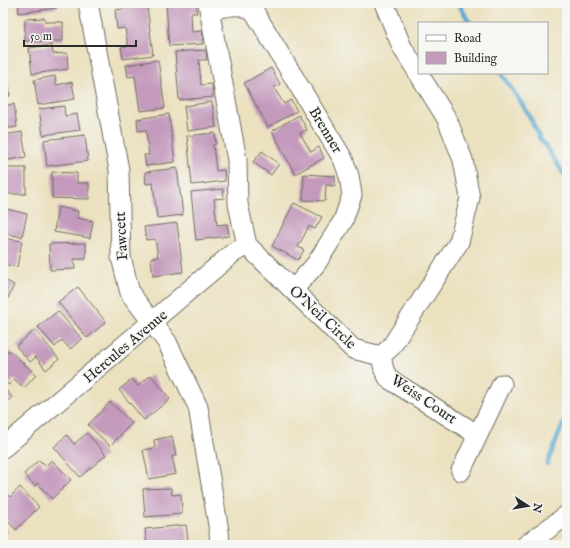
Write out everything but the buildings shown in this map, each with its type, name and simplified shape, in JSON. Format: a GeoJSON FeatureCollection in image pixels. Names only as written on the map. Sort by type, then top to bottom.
{"type":"FeatureCollection","features":[{"type":"Feature","properties":{"kind":"street","name":"Fawcett"},"geometry":{"type":"LineString","coordinates":[[88,3],[119,170],[121,257],[130,292],[167,342],[198,406],[219,531],[220,545]]}},
{"type":"Feature","properties":{"kind":"street"},"geometry":{"type":"LineString","coordinates":[[384,3],[402,48],[418,73]]}},
{"type":"Feature","properties":{"kind":"street","name":"Brenner"},"geometry":{"type":"LineString","coordinates":[[209,6],[241,5],[249,7],[255,13],[343,159],[349,176],[352,195],[343,221],[316,264],[293,290]]}},
{"type":"Feature","properties":{"kind":"street"},"geometry":{"type":"LineString","coordinates":[[209,6],[237,160],[238,204],[247,245]]}},
{"type":"Feature","properties":{"kind":"street"},"geometry":{"type":"LineString","coordinates":[[381,356],[391,348],[459,242],[470,198],[463,160],[447,119],[418,74]]}},
{"type":"Feature","properties":{"kind":"street","name":"Hercules Avenue"},"geometry":{"type":"LineString","coordinates":[[3,448],[233,253],[247,245]]}},
{"type":"Feature","properties":{"kind":"street","name":"O'Neil Circle"},"geometry":{"type":"LineString","coordinates":[[247,245],[353,349],[381,356]]}},
{"type":"Feature","properties":{"kind":"street","name":"Weiss Court"},"geometry":{"type":"LineString","coordinates":[[381,356],[384,370],[389,379],[478,435]]}},
{"type":"Feature","properties":{"kind":"street"},"geometry":{"type":"LineString","coordinates":[[461,471],[502,384]]}},
{"type":"Feature","properties":{"kind":"street"},"geometry":{"type":"LineString","coordinates":[[526,545],[567,515]]}},
{"type":"Feature","properties":{"kind":"waterway"},"geometry":{"type":"LineString","coordinates":[[458,3],[469,22]]}},
{"type":"Feature","properties":{"kind":"waterway"},"geometry":{"type":"LineString","coordinates":[[502,74],[528,113],[540,139],[567,179]]}},
{"type":"Feature","properties":{"kind":"waterway"},"geometry":{"type":"LineString","coordinates":[[547,464],[567,414]]}}]}
